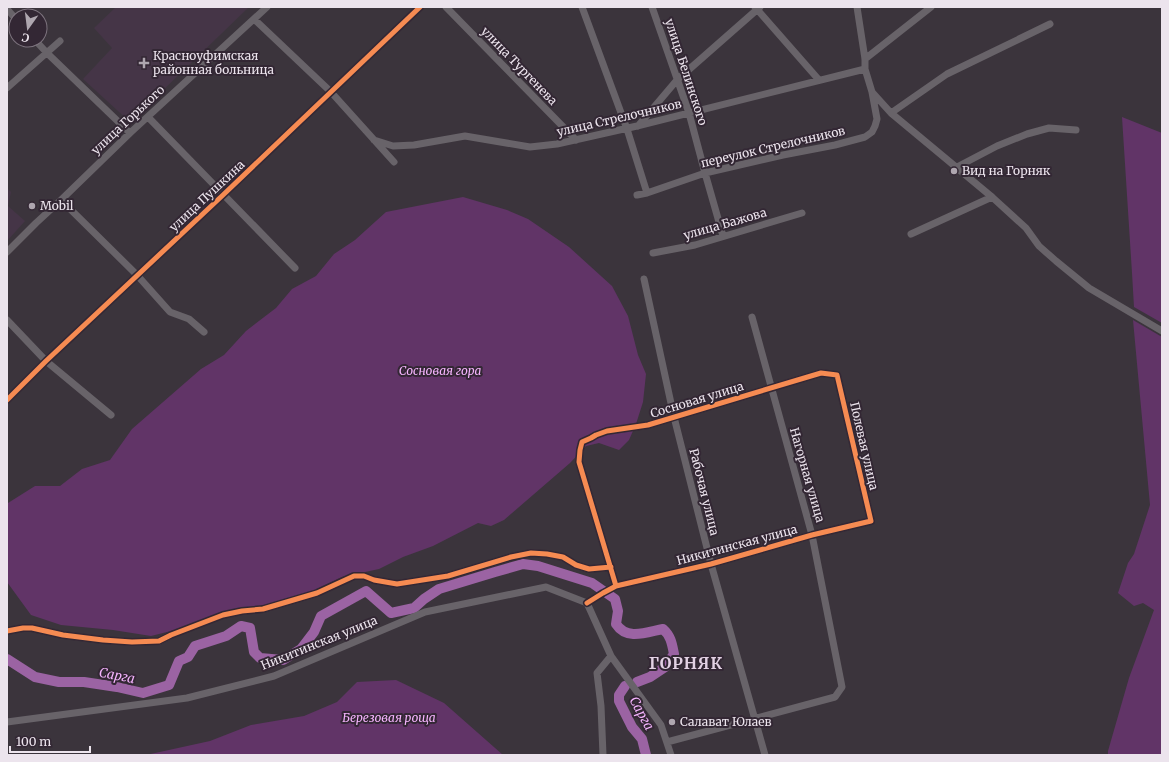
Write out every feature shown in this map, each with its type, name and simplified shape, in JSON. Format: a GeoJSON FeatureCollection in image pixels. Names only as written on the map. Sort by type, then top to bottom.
{"type":"FeatureCollection","features":[{"type":"Feature","properties":{"kind":"street","name":"улица Горького"},"geometry":{"type":"LineString","coordinates":[[7,252],[130,132],[267,7]]}},
{"type":"Feature","properties":{"kind":"street","name":"улица Пушкина"},"geometry":{"type":"LineString","coordinates":[[7,400],[46,360],[223,195],[420,7]]}},
{"type":"Feature","properties":{"kind":"street","name":"улица Тургенева"},"geometry":{"type":"LineString","coordinates":[[446,7],[576,140]]}},
{"type":"Feature","properties":{"kind":"street"},"geometry":{"type":"LineString","coordinates":[[582,7],[627,129],[646,193]]}},
{"type":"Feature","properties":{"kind":"street","name":"улица Белинского"},"geometry":{"type":"LineString","coordinates":[[652,7],[689,113],[723,236]]}},
{"type":"Feature","properties":{"kind":"street","name":"переулок Стрелочников"},"geometry":{"type":"LineString","coordinates":[[637,195],[705,173],[835,145],[865,137],[872,132],[877,119],[872,92],[865,69],[865,59],[857,7]]}},
{"type":"Feature","properties":{"kind":"street"},"geometry":{"type":"LineString","coordinates":[[865,59],[931,7]]}},
{"type":"Feature","properties":{"kind":"street"},"geometry":{"type":"LineString","coordinates":[[637,126],[677,80],[758,8],[819,80]]}},
{"type":"Feature","properties":{"kind":"street"},"geometry":{"type":"LineString","coordinates":[[254,19],[331,92],[394,162]]}},
{"type":"Feature","properties":{"kind":"street"},"geometry":{"type":"LineString","coordinates":[[891,113],[947,74],[1050,24]]}},
{"type":"Feature","properties":{"kind":"street"},"geometry":{"type":"LineString","coordinates":[[7,88],[60,41]]}},
{"type":"Feature","properties":{"kind":"street"},"geometry":{"type":"LineString","coordinates":[[42,48],[130,132]]}},
{"type":"Feature","properties":{"kind":"street","name":"улица Стрелочников"},"geometry":{"type":"LineString","coordinates":[[374,140],[393,146],[414,145],[465,136],[530,147],[557,144],[627,129],[865,69]]}},
{"type":"Feature","properties":{"kind":"street"},"geometry":{"type":"LineString","coordinates":[[872,92],[891,113],[992,197],[1026,228],[1039,246],[1056,261],[1089,288],[1162,330]]}},
{"type":"Feature","properties":{"kind":"street"},"geometry":{"type":"LineString","coordinates":[[148,117],[295,268]]}},
{"type":"Feature","properties":{"kind":"street"},"geometry":{"type":"LineString","coordinates":[[956,167],[997,146],[1026,134],[1049,128],[1076,130]]}},
{"type":"Feature","properties":{"kind":"street"},"geometry":{"type":"LineString","coordinates":[[911,234],[992,197]]}},
{"type":"Feature","properties":{"kind":"street"},"geometry":{"type":"LineString","coordinates":[[61,200],[137,275],[170,312],[189,318],[204,332]]}},
{"type":"Feature","properties":{"kind":"street","name":"улица Бажова"},"geometry":{"type":"LineString","coordinates":[[653,253],[695,245],[802,213]]}},
{"type":"Feature","properties":{"kind":"street","name":"Рабочая улица"},"geometry":{"type":"LineString","coordinates":[[644,278],[674,417],[710,564],[765,755]]}},
{"type":"Feature","properties":{"kind":"street","name":"Нагорная улица"},"geometry":{"type":"LineString","coordinates":[[752,317],[812,535],[842,687],[835,697],[755,719]]}},
{"type":"Feature","properties":{"kind":"street"},"geometry":{"type":"LineString","coordinates":[[7,320],[46,360],[111,415]]}},
{"type":"Feature","properties":{"kind":"street","name":"Сосновая улица"},"geometry":{"type":"LineString","coordinates":[[611,567],[579,462],[582,442],[607,431],[648,426],[821,373],[837,375]]}},
{"type":"Feature","properties":{"kind":"street","name":"Полевая улица"},"geometry":{"type":"LineString","coordinates":[[837,375],[872,521]]}},
{"type":"Feature","properties":{"kind":"street","name":"Никитинская улица"},"geometry":{"type":"LineString","coordinates":[[7,722],[187,698],[274,676],[425,612],[546,587],[587,603],[609,590],[710,564],[812,535],[872,521]]}},
{"type":"Feature","properties":{"kind":"street"},"geometry":{"type":"LineString","coordinates":[[7,631],[32,628],[63,635],[103,640],[132,642],[159,641],[223,615],[263,609],[316,593],[354,576],[364,576],[374,580],[397,584],[448,576],[511,557],[531,553],[547,554],[563,558],[576,565],[589,569],[611,567],[609,590]]}},
{"type":"Feature","properties":{"kind":"street"},"geometry":{"type":"LineString","coordinates":[[587,603],[611,656],[661,726],[671,755]]}},
{"type":"Feature","properties":{"kind":"street"},"geometry":{"type":"LineString","coordinates":[[603,755],[601,706],[597,673],[611,656]]}},
{"type":"Feature","properties":{"kind":"street"},"geometry":{"type":"LineString","coordinates":[[667,742],[755,719]]}},
{"type":"Feature","properties":{"kind":"shaded area","name":"Красноуфимская районная больница"},"geometry":{"type":"Polygon","coordinates":[[[116,7],[249,7],[130,122],[83,79],[112,48],[94,28],[116,7]]]}},
{"type":"Feature","properties":{"kind":"shaded area"},"geometry":{"type":"Polygon","coordinates":[[[7,188],[11,192],[8,206],[25,221],[7,241],[7,188]]]}},
{"type":"Feature","properties":{"kind":"green space"},"geometry":{"type":"Polygon","coordinates":[[[1122,117],[1162,133],[1162,323],[1134,307],[1122,117]]]}},
{"type":"Feature","properties":{"kind":"green space","name":"Сосновая гора"},"geometry":{"type":"Polygon","coordinates":[[[463,197],[507,210],[528,219],[569,247],[612,286],[628,316],[638,355],[646,374],[643,402],[636,424],[629,440],[619,450],[599,443],[586,446],[570,463],[504,520],[491,526],[478,523],[433,546],[403,557],[379,569],[342,577],[311,592],[183,628],[151,636],[113,630],[61,625],[31,615],[7,582],[8,503],[35,486],[60,486],[82,469],[110,460],[132,429],[201,369],[224,355],[246,331],[276,308],[292,289],[316,276],[334,254],[355,240],[386,212],[463,197]]]}},
{"type":"Feature","properties":{"kind":"green space"},"geometry":{"type":"Polygon","coordinates":[[[1133,320],[1162,337],[1162,755],[1108,755],[1129,678],[1154,610],[1143,603],[1134,606],[1118,593],[1128,563],[1134,554],[1150,505],[1133,320]]]}},
{"type":"Feature","properties":{"kind":"green space","name":"Березовая роща"},"geometry":{"type":"Polygon","coordinates":[[[396,680],[444,703],[503,755],[146,755],[210,741],[251,725],[304,716],[337,702],[357,682],[396,680]]]}},
{"type":"Feature","properties":{"kind":"waterway","name":"Сарга"},"geometry":{"type":"LineString","coordinates":[[7,659],[35,677],[59,682],[84,682],[143,693],[169,685],[179,661],[188,657],[195,646],[226,636],[241,626],[250,628],[254,652],[260,658],[283,660],[301,649],[314,632],[321,616],[366,591],[391,613],[414,608],[439,589],[523,564],[538,566],[592,583],[615,599],[618,611],[616,624],[626,632],[638,634],[663,629],[668,634],[674,654],[665,667],[650,677],[637,682]]}},
{"type":"Feature","properties":{"kind":"waterway","name":"Сарга"},"geometry":{"type":"LineString","coordinates":[[625,686],[619,695],[619,701],[632,727],[642,739],[646,755]]}},
{"type":"Feature","properties":{"kind":"cycle path"},"geometry":{"type":"LineString","coordinates":[[7,400],[46,361],[420,7]]}},
{"type":"Feature","properties":{"kind":"cycle path"},"geometry":{"type":"LineString","coordinates":[[587,603],[616,586],[711,564],[812,535],[871,521],[837,375],[821,373],[648,425],[607,431],[582,442],[579,462],[616,586]]}},
{"type":"Feature","properties":{"kind":"cycle path"},"geometry":{"type":"LineString","coordinates":[[7,631],[32,628],[63,635],[103,640],[132,642],[159,641],[223,615],[263,609],[317,593],[354,576],[364,576],[374,580],[397,584],[448,576],[511,557],[531,553],[563,557],[576,565],[589,569],[611,567]]}},
{"type":"Feature","properties":{"kind":"place","name":"Красноуфимская районная больница"},"geometry":{"type":"Point","coordinates":[144,63]}},
{"type":"Feature","properties":{"kind":"place","name":"Вид на Горняк"},"geometry":{"type":"Point","coordinates":[954,171]}},
{"type":"Feature","properties":{"kind":"place","name":"Mobil"},"geometry":{"type":"Point","coordinates":[32,206]}},
{"type":"Feature","properties":{"kind":"place","name":"Салават Юлаев"},"geometry":{"type":"Point","coordinates":[672,722]}},
{"type":"Feature","properties":{"kind":"district","name":"ГОРНЯК"},"geometry":{"type":"Point","coordinates":[686,663]}}]}
